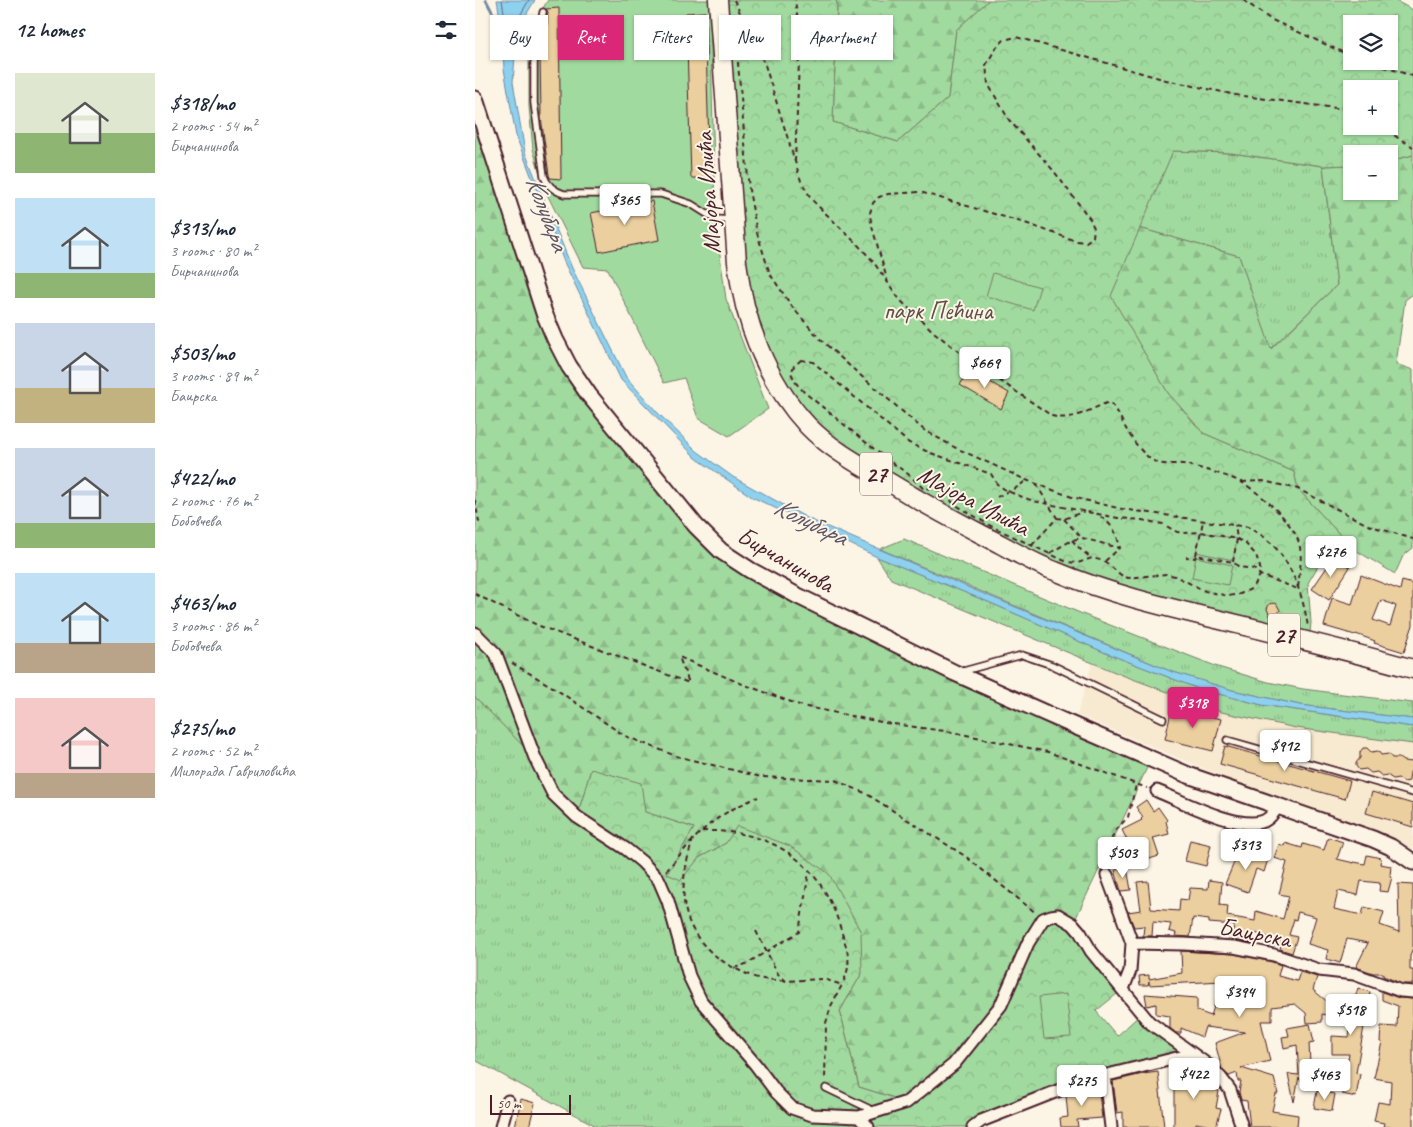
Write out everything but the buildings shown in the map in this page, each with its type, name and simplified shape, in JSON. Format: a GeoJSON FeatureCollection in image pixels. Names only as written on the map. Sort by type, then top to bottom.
{"type":"FeatureCollection","features":[{"type":"Feature","properties":{"kind":"main road","name":"Мајора Илића"},"geometry":{"type":"LineString","coordinates":[[718,0],[733,220],[743,299],[763,358],[781,390],[809,426],[838,451],[932,509],[1054,571],[1117,593],[1413,669]]}},
{"type":"Feature","properties":{"kind":"main road","name":"Бирчанинова"},"geometry":{"type":"LineString","coordinates":[[475,99],[541,305],[569,366],[589,395],[696,526],[721,551],[750,570],[803,598],[955,673],[1188,775],[1373,839],[1391,847],[1413,862]]}},
{"type":"Feature","properties":{"kind":"street"},"geometry":{"type":"LineString","coordinates":[[475,633],[496,654],[535,758],[553,794],[577,817],[643,862],[659,880],[668,901],[689,976],[701,1001],[755,1064],[776,1092],[792,1108],[812,1115],[859,1117],[907,1102],[954,1064],[1001,1005],[1027,944],[1043,919],[1058,915],[1073,924],[1080,932],[1091,951],[1149,1022],[1215,1071],[1226,1084],[1236,1106],[1242,1127]]}},
{"type":"Feature","properties":{"kind":"street"},"geometry":{"type":"LineString","coordinates":[[1157,791],[1218,818],[1237,821],[1263,821],[1273,814],[1277,807]]}},
{"type":"Feature","properties":{"kind":"street"},"geometry":{"type":"LineString","coordinates":[[1107,875],[1132,943],[1130,971],[1123,989]]}},
{"type":"Feature","properties":{"kind":"street","name":"Баирска"},"geometry":{"type":"LineString","coordinates":[[1132,943],[1234,947],[1274,955],[1319,970],[1354,974],[1401,991],[1413,992]]}},
{"type":"Feature","properties":{"kind":"street"},"geometry":{"type":"LineString","coordinates":[[973,1127],[981,1120],[1083,1081],[1193,1054]]}},
{"type":"Feature","properties":{"kind":"street"},"geometry":{"type":"LineString","coordinates":[[1105,1077],[1111,1127]]}},
{"type":"Feature","properties":{"kind":"street"},"geometry":{"type":"LineString","coordinates":[[501,1127],[508,1100]]}},
{"type":"Feature","properties":{"kind":"street"},"geometry":{"type":"LineString","coordinates":[[859,1117],[868,1127]]}},
{"type":"Feature","properties":{"kind":"lane"},"geometry":{"type":"LineString","coordinates":[[543,12],[534,63],[534,103],[544,176],[548,185],[556,191],[565,194],[661,194],[691,204],[715,219],[733,220]]}},
{"type":"Feature","properties":{"kind":"lane"},"geometry":{"type":"LineString","coordinates":[[955,673],[1022,656],[1053,664],[1163,719]]}},
{"type":"Feature","properties":{"kind":"lane"},"geometry":{"type":"LineString","coordinates":[[1227,740],[1413,793]]}},
{"type":"Feature","properties":{"kind":"lane"},"geometry":{"type":"LineString","coordinates":[[826,1088],[876,1112]]}},
{"type":"Feature","properties":{"kind":"path"},"geometry":{"type":"LineString","coordinates":[[734,0],[765,65],[801,182],[812,200],[863,250],[900,300],[935,334],[1052,416],[1072,417],[1109,402],[1115,406],[1126,428],[1145,454],[1158,463],[1186,464],[1242,482],[1263,481],[1298,489],[1368,525],[1413,539]]}},
{"type":"Feature","properties":{"kind":"path"},"geometry":{"type":"LineString","coordinates":[[734,0],[749,190],[757,234],[770,274],[793,308],[819,338],[924,430],[1026,480],[1072,497],[1122,509],[1247,527],[1265,537],[1281,554],[1291,571],[1304,605],[1309,641]]}},
{"type":"Feature","properties":{"kind":"path"},"geometry":{"type":"LineString","coordinates":[[795,0],[800,36],[795,164]]}},
{"type":"Feature","properties":{"kind":"path"},"geometry":{"type":"LineString","coordinates":[[1243,0],[1270,19],[1343,52]]}},
{"type":"Feature","properties":{"kind":"path"},"geometry":{"type":"LineString","coordinates":[[889,285],[870,213],[873,203],[879,197],[888,194],[920,192],[1076,240],[1086,242],[1093,238],[1094,228],[1090,219],[1053,170],[1009,120],[988,84],[986,65],[996,48],[1004,40],[1015,37],[1166,80],[1236,95],[1343,109]]}},
{"type":"Feature","properties":{"kind":"path"},"geometry":{"type":"LineString","coordinates":[[1394,70],[1413,76]]}},
{"type":"Feature","properties":{"kind":"path"},"geometry":{"type":"LineString","coordinates":[[1394,135],[1413,147]]}},
{"type":"Feature","properties":{"kind":"path"},"geometry":{"type":"LineString","coordinates":[[1072,540],[1092,558],[1104,561],[1121,575],[1129,578],[1166,574],[1175,576],[1205,591],[1228,596],[1240,594],[1251,589],[1257,583],[1260,575],[1261,567],[1256,555],[1245,543],[1237,539],[1201,532],[1177,532],[1163,524],[1033,501],[1007,491],[997,484],[991,474],[928,452],[909,443],[813,362],[801,360],[794,366],[791,373],[795,383],[804,392],[923,488],[935,489],[954,504],[991,526],[1067,562],[1078,563],[1092,558]]}},
{"type":"Feature","properties":{"kind":"path"},"geometry":{"type":"LineString","coordinates":[[997,497],[1007,491],[1020,487],[1026,480]]}},
{"type":"Feature","properties":{"kind":"path"},"geometry":{"type":"LineString","coordinates":[[1242,482],[1272,507],[1296,533],[1301,559],[1298,589]]}},
{"type":"Feature","properties":{"kind":"path"},"geometry":{"type":"LineString","coordinates":[[1037,484],[1057,518],[1064,519],[1085,511]]}},
{"type":"Feature","properties":{"kind":"path"},"geometry":{"type":"LineString","coordinates":[[475,500],[479,522],[475,526]]}},
{"type":"Feature","properties":{"kind":"path"},"geometry":{"type":"LineString","coordinates":[[1095,513],[1112,525],[1120,548]]}},
{"type":"Feature","properties":{"kind":"path"},"geometry":{"type":"LineString","coordinates":[[1032,545],[1057,518]]}},
{"type":"Feature","properties":{"kind":"path"},"geometry":{"type":"LineString","coordinates":[[1064,519],[1082,538]]}},
{"type":"Feature","properties":{"kind":"path"},"geometry":{"type":"LineString","coordinates":[[1185,557],[1195,558],[1203,521]]}},
{"type":"Feature","properties":{"kind":"path"},"geometry":{"type":"LineString","coordinates":[[1233,562],[1237,539],[1235,525]]}},
{"type":"Feature","properties":{"kind":"path"},"geometry":{"type":"LineString","coordinates":[[1049,554],[1072,540],[1082,538],[1120,548]]}},
{"type":"Feature","properties":{"kind":"path"},"geometry":{"type":"LineString","coordinates":[[1104,561],[1120,548]]}},
{"type":"Feature","properties":{"kind":"path"},"geometry":{"type":"LineString","coordinates":[[1196,554],[1233,562],[1239,567],[1253,569],[1260,575],[1298,589]]}},
{"type":"Feature","properties":{"kind":"path"},"geometry":{"type":"LineString","coordinates":[[475,594],[537,625],[689,683],[679,657],[802,706],[886,723],[952,732],[1048,752],[1157,791]]}},
{"type":"Feature","properties":{"kind":"path"},"geometry":{"type":"LineString","coordinates":[[496,654],[551,686],[633,740],[676,756],[761,777],[835,780],[865,793],[965,856],[1043,919]]}},
{"type":"Feature","properties":{"kind":"path"},"geometry":{"type":"LineString","coordinates":[[1107,875],[1108,847],[1115,831],[1127,817],[1135,784]]}},
{"type":"Feature","properties":{"kind":"path"},"geometry":{"type":"LineString","coordinates":[[659,880],[702,831],[732,809],[758,797]]}},
{"type":"Feature","properties":{"kind":"path"},"geometry":{"type":"LineString","coordinates":[[702,831],[719,830],[754,836],[779,846],[796,857],[809,871],[829,900],[845,943],[850,965],[831,1006],[826,1023],[824,1065],[826,1088]]}},
{"type":"Feature","properties":{"kind":"path"},"geometry":{"type":"LineString","coordinates":[[693,839],[683,882],[684,900],[696,938],[711,953],[734,968],[761,979],[786,981],[824,979],[842,985]]}},
{"type":"Feature","properties":{"kind":"path"},"geometry":{"type":"LineString","coordinates":[[734,968],[746,964],[799,932],[809,871]]}},
{"type":"Feature","properties":{"kind":"path"},"geometry":{"type":"LineString","coordinates":[[756,930],[778,974],[786,981]]}},
{"type":"Feature","properties":{"kind":"shaded area"},"geometry":{"type":"Polygon","coordinates":[[[1092,663],[1221,712],[1296,728],[1413,744],[1413,855],[1381,835],[1238,783],[1077,715],[1092,663]]]}},
{"type":"Feature","properties":{"kind":"green space"},"geometry":{"type":"Polygon","coordinates":[[[548,0],[710,0],[715,219],[726,299],[768,409],[729,436],[698,418],[684,378],[664,383],[608,269],[583,267],[544,188],[533,149],[529,107],[529,60],[548,60],[548,15],[541,15],[548,0]]]}},
{"type":"Feature","properties":{"kind":"green space","name":"парк Пећина"},"geometry":{"type":"Polygon","coordinates":[[[719,0],[836,0],[837,15],[791,15],[791,60],[835,60],[833,122],[898,142],[948,98],[956,30],[989,0],[1394,0],[1413,10],[1413,155],[1398,159],[1398,145],[1343,145],[1343,165],[1323,166],[1231,153],[1173,151],[1111,296],[1168,393],[1203,433],[1294,472],[1298,489],[1352,548],[1327,551],[1308,583],[1311,623],[1309,641],[1117,593],[933,509],[800,416],[743,296],[724,60],[781,60],[781,15],[720,15],[719,0]]]}},
{"type":"Feature","properties":{"kind":"green space"},"geometry":{"type":"Polygon","coordinates":[[[836,0],[989,0],[956,30],[948,98],[898,142],[833,122],[835,60],[893,60],[893,15],[837,15],[836,0]]]}},
{"type":"Feature","properties":{"kind":"green space"},"geometry":{"type":"Polygon","coordinates":[[[475,99],[555,339],[696,526],[750,570],[1151,759],[1073,924],[1001,1005],[954,1064],[907,1102],[859,1087],[840,1011],[862,973],[726,843],[699,858],[681,881],[666,874],[694,828],[645,812],[591,769],[577,817],[553,794],[535,758],[475,697],[475,99]]]}},
{"type":"Feature","properties":{"kind":"green space"},"geometry":{"type":"Polygon","coordinates":[[[1172,151],[1231,153],[1323,166],[1337,285],[1270,349],[1239,256],[1139,228],[1172,151]]]}},
{"type":"Feature","properties":{"kind":"green space"},"geometry":{"type":"Polygon","coordinates":[[[1413,155],[1413,294],[1405,300],[1396,364],[1413,370],[1413,548],[1403,556],[1395,574],[1352,548],[1298,489],[1294,472],[1203,433],[1168,393],[1110,296],[1139,228],[1239,256],[1271,349],[1337,285],[1323,166],[1343,165],[1343,200],[1398,200],[1398,159],[1413,155]]]}},
{"type":"Feature","properties":{"kind":"green space"},"geometry":{"type":"Polygon","coordinates":[[[993,273],[1040,287],[1033,310],[986,296],[993,273]]]}},
{"type":"Feature","properties":{"kind":"green space"},"geometry":{"type":"Polygon","coordinates":[[[1201,532],[1237,539],[1233,560],[1196,552],[1201,532]]]}},
{"type":"Feature","properties":{"kind":"green space"},"geometry":{"type":"Polygon","coordinates":[[[904,539],[1092,618],[1218,667],[1268,682],[1303,689],[1413,703],[1413,719],[1300,705],[1232,690],[1170,671],[880,549],[904,539]]]}},
{"type":"Feature","properties":{"kind":"green space"},"geometry":{"type":"Polygon","coordinates":[[[877,557],[986,601],[1106,653],[1199,689],[1262,705],[1413,727],[1413,744],[1296,728],[1221,712],[1122,675],[891,579],[877,557]]]}},
{"type":"Feature","properties":{"kind":"green space"},"geometry":{"type":"Polygon","coordinates":[[[1196,557],[1232,565],[1228,585],[1192,578],[1196,557]]]}},
{"type":"Feature","properties":{"kind":"green space"},"geometry":{"type":"Polygon","coordinates":[[[475,697],[626,849],[868,1127],[598,1127],[475,1060],[475,697]]]}},
{"type":"Feature","properties":{"kind":"green space"},"geometry":{"type":"Polygon","coordinates":[[[591,769],[641,783],[645,812],[694,828],[667,874],[681,880],[699,858],[726,843],[737,826],[790,846],[829,874],[861,932],[862,973],[840,1011],[859,1087],[907,1102],[954,1064],[1001,1005],[1043,919],[1064,919],[1123,989],[1096,1011],[1117,1036],[1142,1013],[1193,1054],[1105,1077],[973,1127],[868,1127],[859,1117],[792,1108],[701,1001],[659,880],[577,817],[591,769]]]}},
{"type":"Feature","properties":{"kind":"green space"},"geometry":{"type":"Polygon","coordinates":[[[1066,994],[1071,1037],[1044,1039],[1039,997],[1066,994]]]}},
{"type":"Feature","properties":{"kind":"water"},"geometry":{"type":"Polygon","coordinates":[[[497,0],[535,0],[526,15],[500,15],[497,0]]]}},
{"type":"Feature","properties":{"kind":"water","name":"Колубара"},"geometry":{"type":"Polygon","coordinates":[[[504,60],[515,60],[513,82],[525,152],[572,268],[626,377],[657,412],[697,451],[733,477],[809,519],[1170,671],[1232,690],[1300,705],[1413,719],[1413,727],[1262,705],[1199,689],[1106,653],[986,601],[877,557],[752,497],[696,458],[621,380],[564,262],[516,136],[504,60]]]}},
{"type":"Feature","properties":{"kind":"waterway"},"geometry":{"type":"LineString","coordinates":[[486,0],[494,15]]}}]}
